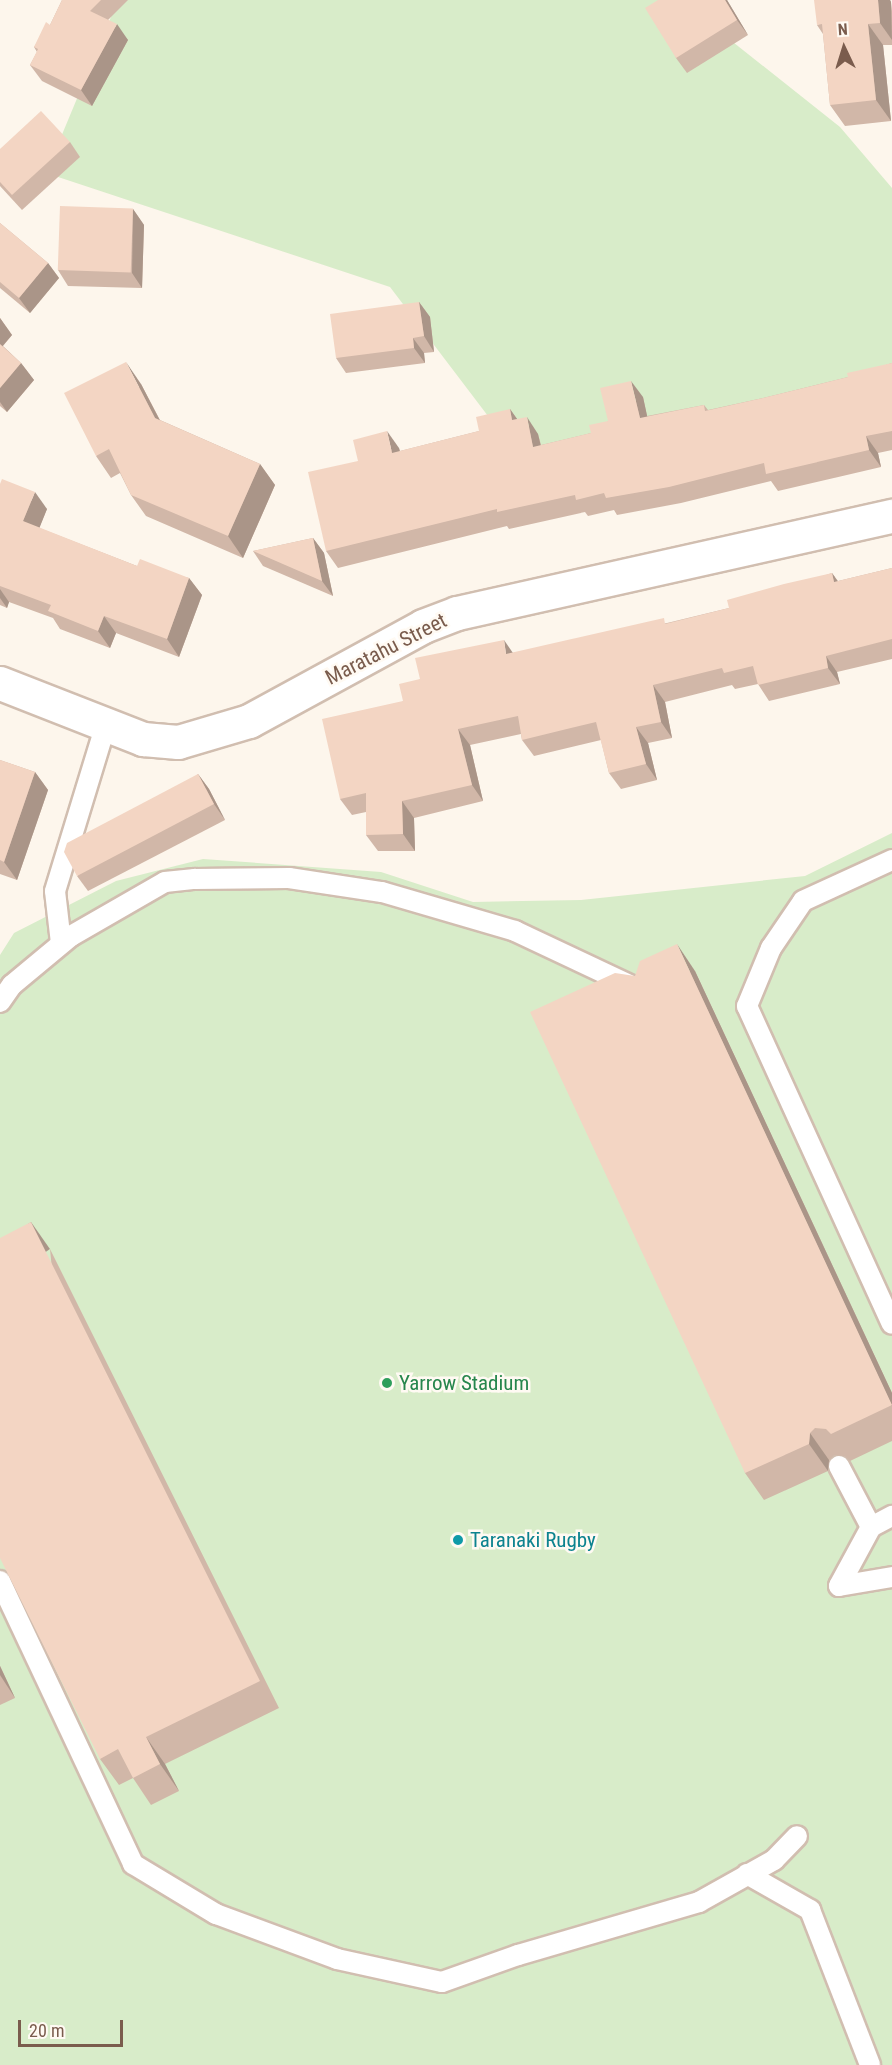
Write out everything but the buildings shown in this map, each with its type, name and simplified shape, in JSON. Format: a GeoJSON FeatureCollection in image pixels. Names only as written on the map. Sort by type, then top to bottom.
{"type":"FeatureCollection","features":[{"type":"Feature","properties":{"kind":"street","name":"Maratahu Street"},"geometry":{"type":"LineString","coordinates":[[0,683],[143,739],[178,742],[219,733],[249,721],[423,626],[457,613],[892,516]]}},
{"type":"Feature","properties":{"kind":"lane"},"geometry":{"type":"LineString","coordinates":[[61,943],[55,891],[106,724]]}},
{"type":"Feature","properties":{"kind":"lane"},"geometry":{"type":"LineString","coordinates":[[892,860],[803,901],[771,948],[747,1006],[892,1324]]}},
{"type":"Feature","properties":{"kind":"lane"},"geometry":{"type":"LineString","coordinates":[[0,1002],[12,985],[61,943],[165,882],[289,879],[382,892],[515,931],[648,993]]}},
{"type":"Feature","properties":{"kind":"lane"},"geometry":{"type":"LineString","coordinates":[[839,1466],[871,1527]]}},
{"type":"Feature","properties":{"kind":"lane"},"geometry":{"type":"LineString","coordinates":[[892,1516],[871,1527],[839,1587],[892,1577]]}},
{"type":"Feature","properties":{"kind":"lane"},"geometry":{"type":"LineString","coordinates":[[0,1581],[133,1864],[216,1914],[337,1959],[442,1982],[518,1955],[699,1902],[774,1860],[797,1836]]}},
{"type":"Feature","properties":{"kind":"lane"},"geometry":{"type":"LineString","coordinates":[[747,1874],[810,1910],[870,2065]]}},
{"type":"Feature","properties":{"kind":"green space"},"geometry":{"type":"Polygon","coordinates":[[[118,0],[680,0],[840,127],[892,188],[892,421],[529,470],[390,287],[46,173],[118,0]]]}},
{"type":"Feature","properties":{"kind":"green space"},"geometry":{"type":"Polygon","coordinates":[[[892,833],[892,2065],[0,2065],[0,955],[14,933],[116,881],[203,859],[381,872],[473,902],[581,900],[805,876],[892,833]]]}},
{"type":"Feature","properties":{"kind":"place","name":"Yarrow Stadium"},"geometry":{"type":"Point","coordinates":[387,1383]}},
{"type":"Feature","properties":{"kind":"place","name":"Taranaki Rugby"},"geometry":{"type":"Point","coordinates":[458,1540]}}]}
